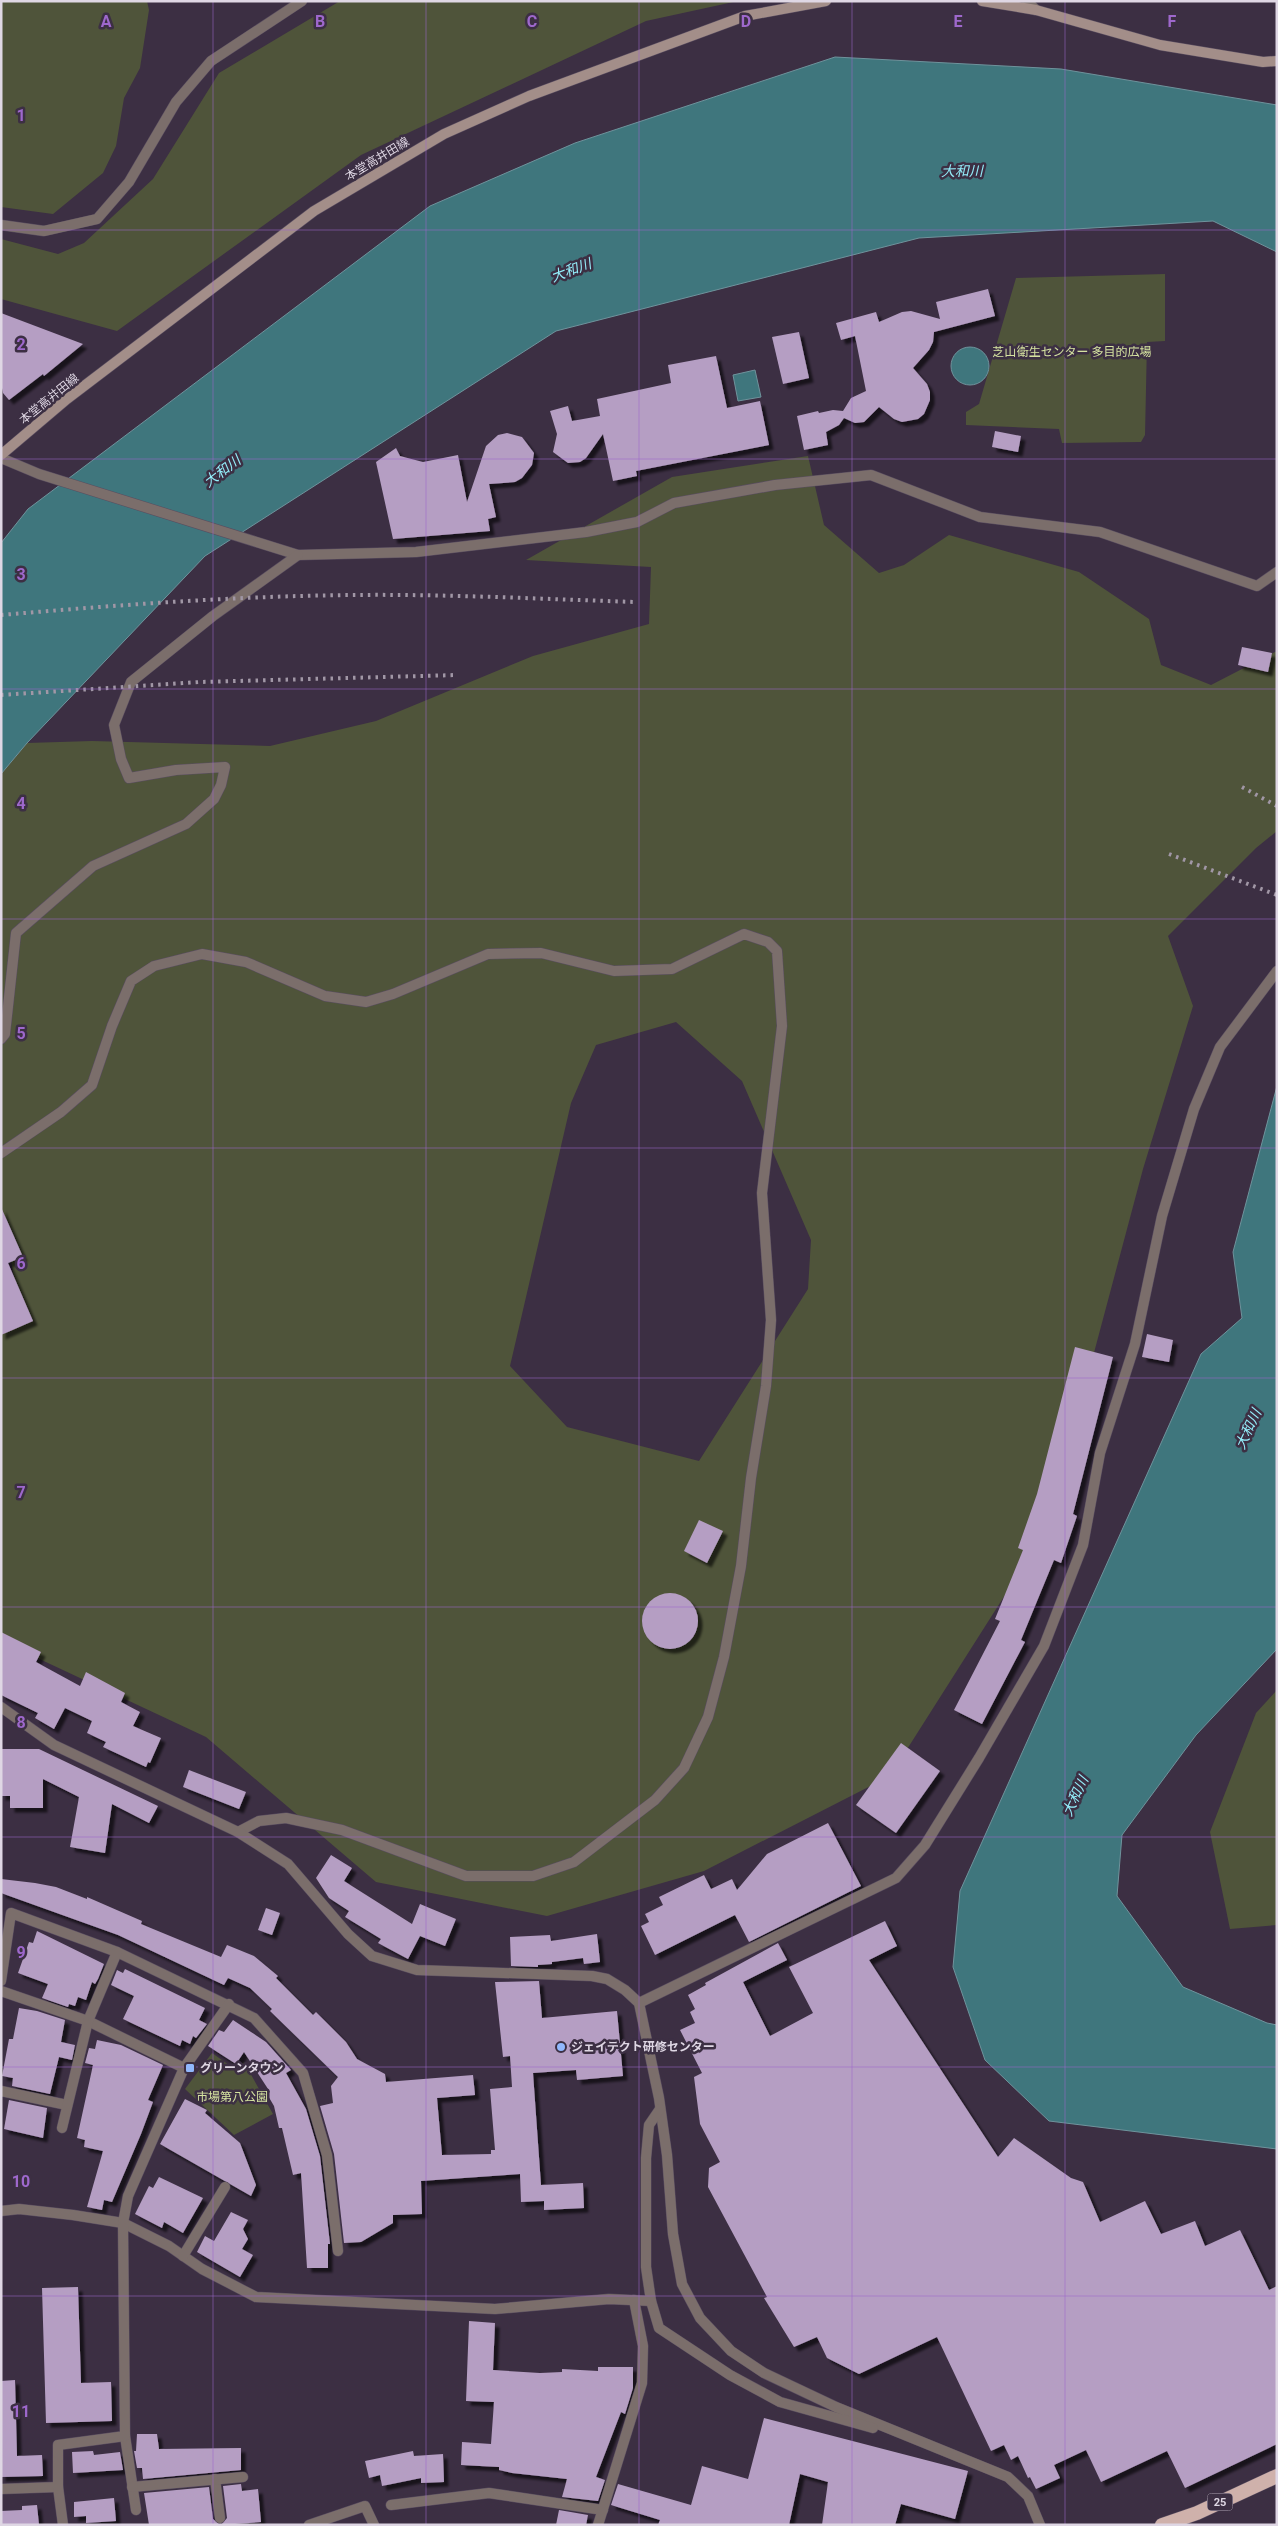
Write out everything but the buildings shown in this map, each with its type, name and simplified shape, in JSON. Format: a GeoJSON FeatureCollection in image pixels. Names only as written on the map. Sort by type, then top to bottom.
{"type":"FeatureCollection","features":[{"type":"Feature","properties":{"kind":"highway","name":"25"},"geometry":{"type":"LineString","coordinates":[[1162,2525],[1197,2513],[1277,2476]]}},
{"type":"Feature","properties":{"kind":"main road","name":"本堂高井田線"},"geometry":{"type":"LineString","coordinates":[[1,456],[67,399],[314,211],[444,134],[529,96],[745,16],[826,1]]}},
{"type":"Feature","properties":{"kind":"main road"},"geometry":{"type":"LineString","coordinates":[[982,1],[1036,10],[1160,45],[1263,62],[1277,61]]}},
{"type":"Feature","properties":{"kind":"street"},"geometry":{"type":"LineString","coordinates":[[1,225],[44,231],[97,219],[129,182],[176,102],[211,61],[302,1]]}},
{"type":"Feature","properties":{"kind":"street"},"geometry":{"type":"LineString","coordinates":[[1027,1],[1036,10]]}},
{"type":"Feature","properties":{"kind":"street"},"geometry":{"type":"LineString","coordinates":[[1,456],[39,474],[298,555],[416,552],[586,532],[636,522],[674,503],[775,485],[871,475],[980,517],[1100,532],[1257,586],[1277,572]]}},
{"type":"Feature","properties":{"kind":"street"},"geometry":{"type":"LineString","coordinates":[[1,1039],[5,1034],[16,933],[93,866],[186,824],[214,799],[221,785],[225,767],[176,770],[129,778],[121,759],[114,724],[131,682],[213,616],[298,555]]}},
{"type":"Feature","properties":{"kind":"street"},"geometry":{"type":"LineString","coordinates":[[1,1153],[61,1112],[92,1086],[112,1026],[131,981],[154,966],[202,954],[246,962],[325,996],[366,1002],[394,994],[488,954],[542,953],[614,971],[672,969],[744,934],[768,942],[777,951],[782,1026],[762,1193],[771,1320],[766,1386],[751,1478],[741,1566],[724,1657],[708,1717],[684,1768],[655,1800],[574,1862],[533,1876],[466,1876],[342,1830],[286,1818],[259,1822],[238,1832]]}},
{"type":"Feature","properties":{"kind":"street"},"geometry":{"type":"LineString","coordinates":[[640,2003],[896,1878],[925,1845],[979,1758],[1044,1646],[1082,1545],[1100,1452],[1135,1344],[1162,1216],[1194,1109],[1220,1047],[1277,972]]}},
{"type":"Feature","properties":{"kind":"street"},"geometry":{"type":"LineString","coordinates":[[1,1707],[54,1745],[238,1832],[288,1864],[348,1934],[372,1956],[417,1970],[592,1976],[607,1980],[625,1990],[640,2003],[660,2108],[667,2155],[673,2234],[682,2284],[700,2318],[731,2351],[764,2373],[836,2407],[1008,2476],[1028,2496],[1040,2525]]}},
{"type":"Feature","properties":{"kind":"street"},"geometry":{"type":"LineString","coordinates":[[1,1981],[11,1913],[117,1952],[229,2004],[254,2018],[303,2073],[327,2155],[338,2251]]}},
{"type":"Feature","properties":{"kind":"street"},"geometry":{"type":"LineString","coordinates":[[62,2128],[88,2020],[117,1952]]}},
{"type":"Feature","properties":{"kind":"street"},"geometry":{"type":"LineString","coordinates":[[1,1991],[88,2020],[184,2068]]}},
{"type":"Feature","properties":{"kind":"street"},"geometry":{"type":"LineString","coordinates":[[136,2510],[125,2436],[123,2223],[128,2196],[184,2068],[229,2004]]}},
{"type":"Feature","properties":{"kind":"street"},"geometry":{"type":"LineString","coordinates":[[1,2091],[67,2105]]}},
{"type":"Feature","properties":{"kind":"street"},"geometry":{"type":"LineString","coordinates":[[660,2108],[649,2125],[646,2158],[646,2267],[651,2301],[659,2328],[730,2375],[780,2402],[920,2442]]}},
{"type":"Feature","properties":{"kind":"street"},"geometry":{"type":"LineString","coordinates":[[183,2256],[225,2187]]}},
{"type":"Feature","properties":{"kind":"street"},"geometry":{"type":"LineString","coordinates":[[1,2211],[19,2209],[73,2214],[123,2223],[169,2246],[202,2269],[256,2297],[495,2309],[609,2299],[651,2301]]}},
{"type":"Feature","properties":{"kind":"street"},"geometry":{"type":"LineString","coordinates":[[598,2525],[642,2383],[644,2346],[634,2300]]}},
{"type":"Feature","properties":{"kind":"street"},"geometry":{"type":"LineString","coordinates":[[63,2525],[58,2487],[58,2445],[125,2436]]}},
{"type":"Feature","properties":{"kind":"street"},"geometry":{"type":"LineString","coordinates":[[132,2487],[243,2476]]}},
{"type":"Feature","properties":{"kind":"street"},"geometry":{"type":"LineString","coordinates":[[215,2479],[220,2518]]}},
{"type":"Feature","properties":{"kind":"street"},"geometry":{"type":"LineString","coordinates":[[1,2489],[58,2487]]}},
{"type":"Feature","properties":{"kind":"street"},"geometry":{"type":"LineString","coordinates":[[391,2505],[489,2493],[602,2510]]}},
{"type":"Feature","properties":{"kind":"street"},"geometry":{"type":"LineString","coordinates":[[309,2525],[364,2506],[374,2525]]}},
{"type":"Feature","properties":{"kind":"green space"},"geometry":{"type":"Polygon","coordinates":[[[1,1],[147,1],[149,10],[140,68],[124,98],[116,146],[103,173],[53,214],[1,207],[1,1]]]}},
{"type":"Feature","properties":{"kind":"green space"},"geometry":{"type":"Polygon","coordinates":[[[340,1],[738,1],[646,21],[361,155],[117,331],[1,299],[1,239],[58,254],[84,243],[153,179],[219,73],[340,1]]]}},
{"type":"Feature","properties":{"kind":"green space","name":"芝山衛生センター 多目的広場"},"geometry":{"type":"Polygon","coordinates":[[[1165,274],[1165,341],[1147,342],[1145,435],[1141,442],[1062,443],[1059,429],[966,425],[966,412],[979,404],[1016,278],[1165,274]]]}},
{"type":"Feature","properties":{"kind":"green space"},"geometry":{"type":"Polygon","coordinates":[[[808,456],[824,525],[879,573],[904,565],[949,535],[1079,572],[1149,619],[1161,665],[1211,685],[1277,651],[1277,831],[1256,848],[1168,936],[1193,1006],[1143,1169],[1047,1529],[890,1776],[704,1871],[547,1916],[376,1882],[206,1737],[1,1641],[1,1318],[17,1298],[5,1221],[1,1212],[1,774],[27,743],[92,741],[270,746],[376,721],[533,656],[649,624],[651,567],[526,560],[672,477],[808,456]],[[676,1022],[596,1045],[571,1103],[510,1366],[567,1427],[699,1461],[808,1289],[811,1240],[742,1081],[676,1022]]]}},
{"type":"Feature","properties":{"kind":"green space"},"geometry":{"type":"Polygon","coordinates":[[[1277,1690],[1277,1925],[1230,1929],[1210,1832],[1256,1713],[1277,1690]]]}},
{"type":"Feature","properties":{"kind":"green space","name":"市場第八公園"},"geometry":{"type":"Polygon","coordinates":[[[212,2053],[236,2070],[244,2062],[273,2114],[234,2135],[185,2089],[212,2053]]]}},
{"type":"Feature","properties":{"kind":"water","name":"大和川"},"geometry":{"type":"Polygon","coordinates":[[[835,57],[1061,69],[1277,105],[1277,252],[1213,221],[919,238],[556,331],[205,556],[27,743],[1,774],[1,543],[28,509],[430,206],[575,143],[835,57]]]}},
{"type":"Feature","properties":{"kind":"water"},"geometry":{"type":"Polygon","coordinates":[[[970,347],[983,353],[989,366],[983,379],[970,385],[957,379],[951,366],[957,353],[970,347]]]}},
{"type":"Feature","properties":{"kind":"water"},"geometry":{"type":"Polygon","coordinates":[[[755,370],[761,397],[738,401],[733,375],[755,370]]]}},
{"type":"Feature","properties":{"kind":"water","name":"大和川"},"geometry":{"type":"Polygon","coordinates":[[[1277,1086],[1277,1649],[1196,1735],[1122,1835],[1117,1896],[1183,1987],[1267,2023],[1277,2025],[1277,2149],[1049,2121],[985,2060],[953,1967],[960,1891],[1201,1354],[1242,1318],[1233,1252],[1277,1086]]]}},
{"type":"Feature","properties":{"kind":"railway"},"geometry":{"type":"LineString","coordinates":[[1,615],[177,602],[353,595],[424,595],[636,602]]}},
{"type":"Feature","properties":{"kind":"railway"},"geometry":{"type":"LineString","coordinates":[[1,695],[200,682],[457,675]]}},
{"type":"Feature","properties":{"kind":"railway"},"geometry":{"type":"LineString","coordinates":[[1242,787],[1277,806]]}},
{"type":"Feature","properties":{"kind":"railway"},"geometry":{"type":"LineString","coordinates":[[1169,854],[1277,895]]}},
{"type":"Feature","properties":{"kind":"place","name":"ジェイテクト研修センター"},"geometry":{"type":"Point","coordinates":[561,2047]}},
{"type":"Feature","properties":{"kind":"place","name":"グリーンタウン"},"geometry":{"type":"Point","coordinates":[190,2068]}}]}
